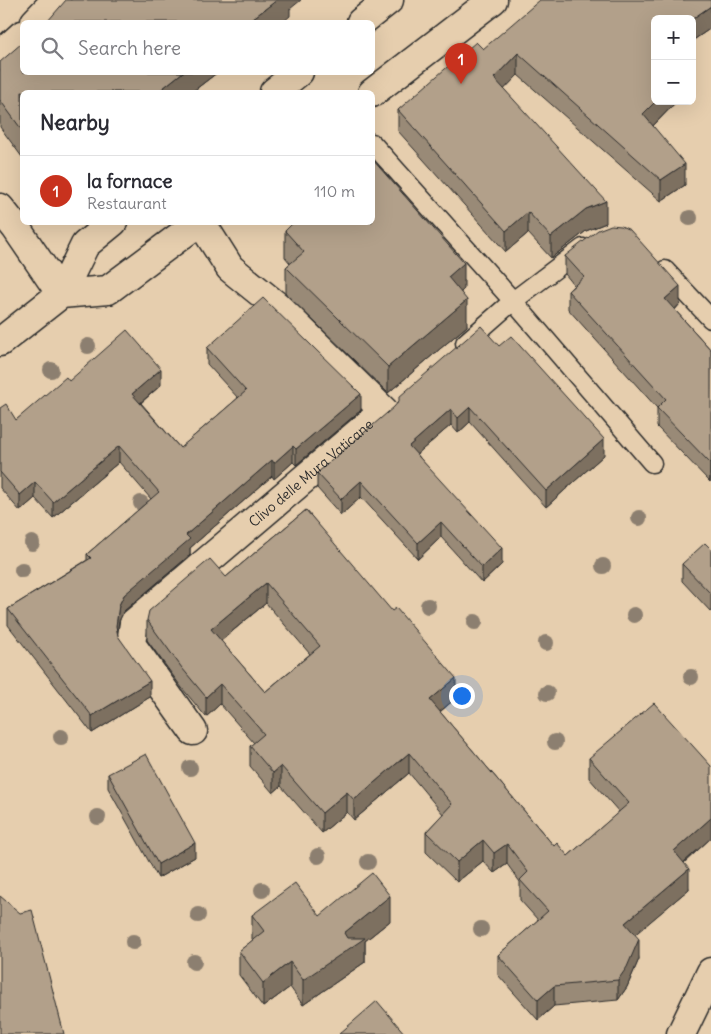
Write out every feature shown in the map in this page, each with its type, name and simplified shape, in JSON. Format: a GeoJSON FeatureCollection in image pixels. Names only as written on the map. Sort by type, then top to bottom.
{"type":"FeatureCollection","features":[{"type":"Feature","properties":{"kind":"street"},"geometry":{"type":"LineString","coordinates":[[37,20],[56,0]]}},
{"type":"Feature","properties":{"kind":"street"},"geometry":{"type":"LineString","coordinates":[[364,20],[389,0]]}},
{"type":"Feature","properties":{"kind":"street"},"geometry":{"type":"LineString","coordinates":[[375,91],[493,0]]}},
{"type":"Feature","properties":{"kind":"street"},"geometry":{"type":"LineString","coordinates":[[0,55],[20,37]]}},
{"type":"Feature","properties":{"kind":"street"},"geometry":{"type":"LineString","coordinates":[[276,90],[295,75]]}},
{"type":"Feature","properties":{"kind":"street"},"geometry":{"type":"LineString","coordinates":[[0,208],[62,294]]}},
{"type":"Feature","properties":{"kind":"street"},"geometry":{"type":"LineString","coordinates":[[0,342],[62,294],[85,245],[109,225]]}},
{"type":"Feature","properties":{"kind":"street"},"geometry":{"type":"LineString","coordinates":[[62,294],[108,290],[196,225]]}},
{"type":"Feature","properties":{"kind":"street","name":"Clivo delle Mura Vaticane"},"geometry":{"type":"LineString","coordinates":[[193,731],[131,644],[134,623],[391,405],[277,306],[230,268],[202,225]]}},
{"type":"Feature","properties":{"kind":"street"},"geometry":{"type":"LineString","coordinates":[[681,1034],[711,972]]}},
{"type":"Feature","properties":{"kind":"lane"},"geometry":{"type":"LineString","coordinates":[[375,146],[652,463]]}},
{"type":"Feature","properties":{"kind":"lane"},"geometry":{"type":"LineString","coordinates":[[449,356],[512,301],[593,239]]}},
{"type":"Feature","properties":{"kind":"lane"},"geometry":{"type":"LineString","coordinates":[[653,256],[711,319]]}},
{"type":"Feature","properties":{"kind":"building"},"geometry":{"type":"Polygon","coordinates":[[[66,0],[277,0],[251,20],[49,20],[66,0]]]}},
{"type":"Feature","properties":{"kind":"building"},"geometry":{"type":"Polygon","coordinates":[[[540,0],[711,0],[711,6],[696,16],[651,15],[652,105],[643,114],[685,164],[661,180],[518,53],[494,78],[606,201],[586,209],[551,237],[528,212],[506,231],[398,110],[476,42],[483,49],[540,0]]]}},
{"type":"Feature","properties":{"kind":"building"},"geometry":{"type":"Polygon","coordinates":[[[20,45],[20,75],[179,75],[160,90],[20,90],[20,127],[0,100],[0,62],[20,45]]]}},
{"type":"Feature","properties":{"kind":"building"},"geometry":{"type":"Polygon","coordinates":[[[375,162],[464,263],[448,277],[467,300],[388,367],[286,267],[304,252],[285,231],[291,225],[375,225],[375,162]]]}},
{"type":"Feature","properties":{"kind":"building"},"geometry":{"type":"Polygon","coordinates":[[[611,225],[621,226],[630,230],[680,286],[665,299],[711,350],[710,463],[657,408],[666,399],[568,291],[584,277],[565,256],[598,230],[611,225]]]}},
{"type":"Feature","properties":{"kind":"building"},"geometry":{"type":"Polygon","coordinates":[[[263,298],[361,394],[296,449],[293,446],[274,463],[272,460],[186,535],[190,539],[124,595],[119,605],[116,626],[118,636],[150,681],[92,716],[8,609],[91,558],[87,554],[159,492],[119,446],[53,502],[35,482],[20,495],[0,472],[0,408],[6,404],[16,420],[66,377],[69,381],[127,330],[161,369],[132,394],[180,448],[246,391],[207,348],[263,298]]]}},
{"type":"Feature","properties":{"kind":"building"},"geometry":{"type":"Polygon","coordinates":[[[481,326],[499,346],[511,336],[604,439],[546,491],[470,407],[458,418],[451,409],[409,446],[502,548],[482,567],[441,522],[418,543],[361,481],[341,499],[317,473],[394,407],[399,401],[399,397],[481,326]]]}},
{"type":"Feature","properties":{"kind":"building"},"geometry":{"type":"Polygon","coordinates":[[[306,510],[392,611],[396,608],[456,678],[430,700],[554,846],[557,843],[568,856],[629,803],[589,758],[654,703],[711,766],[711,818],[674,851],[689,869],[625,923],[639,939],[627,967],[618,980],[554,986],[538,1000],[498,955],[548,911],[520,880],[528,872],[507,844],[494,853],[483,840],[457,862],[426,832],[452,804],[409,753],[354,800],[347,792],[322,813],[281,766],[273,773],[250,746],[264,734],[220,684],[206,697],[147,620],[149,611],[210,559],[226,577],[306,510]],[[266,583],[211,629],[265,692],[320,646],[266,583]]]}},
{"type":"Feature","properties":{"kind":"building"},"geometry":{"type":"Polygon","coordinates":[[[705,543],[711,549],[711,594],[682,564],[705,543]]]}},
{"type":"Feature","properties":{"kind":"building"},"geometry":{"type":"Polygon","coordinates":[[[146,754],[195,843],[158,864],[108,774],[146,754]]]}},
{"type":"Feature","properties":{"kind":"building"},"geometry":{"type":"Polygon","coordinates":[[[372,873],[390,896],[344,933],[347,938],[365,938],[303,980],[290,962],[263,983],[239,951],[264,931],[252,915],[295,883],[320,916],[372,873]]]}},
{"type":"Feature","properties":{"kind":"building"},"geometry":{"type":"Polygon","coordinates":[[[0,896],[20,913],[32,910],[64,1034],[0,1034],[0,896]]]}},
{"type":"Feature","properties":{"kind":"building"},"geometry":{"type":"Polygon","coordinates":[[[377,1001],[405,1034],[339,1034],[377,1001]]]}},
{"type":"Feature","properties":{"kind":"place","name":"la fornace"},"geometry":{"type":"Point","coordinates":[461,84]}}]}
